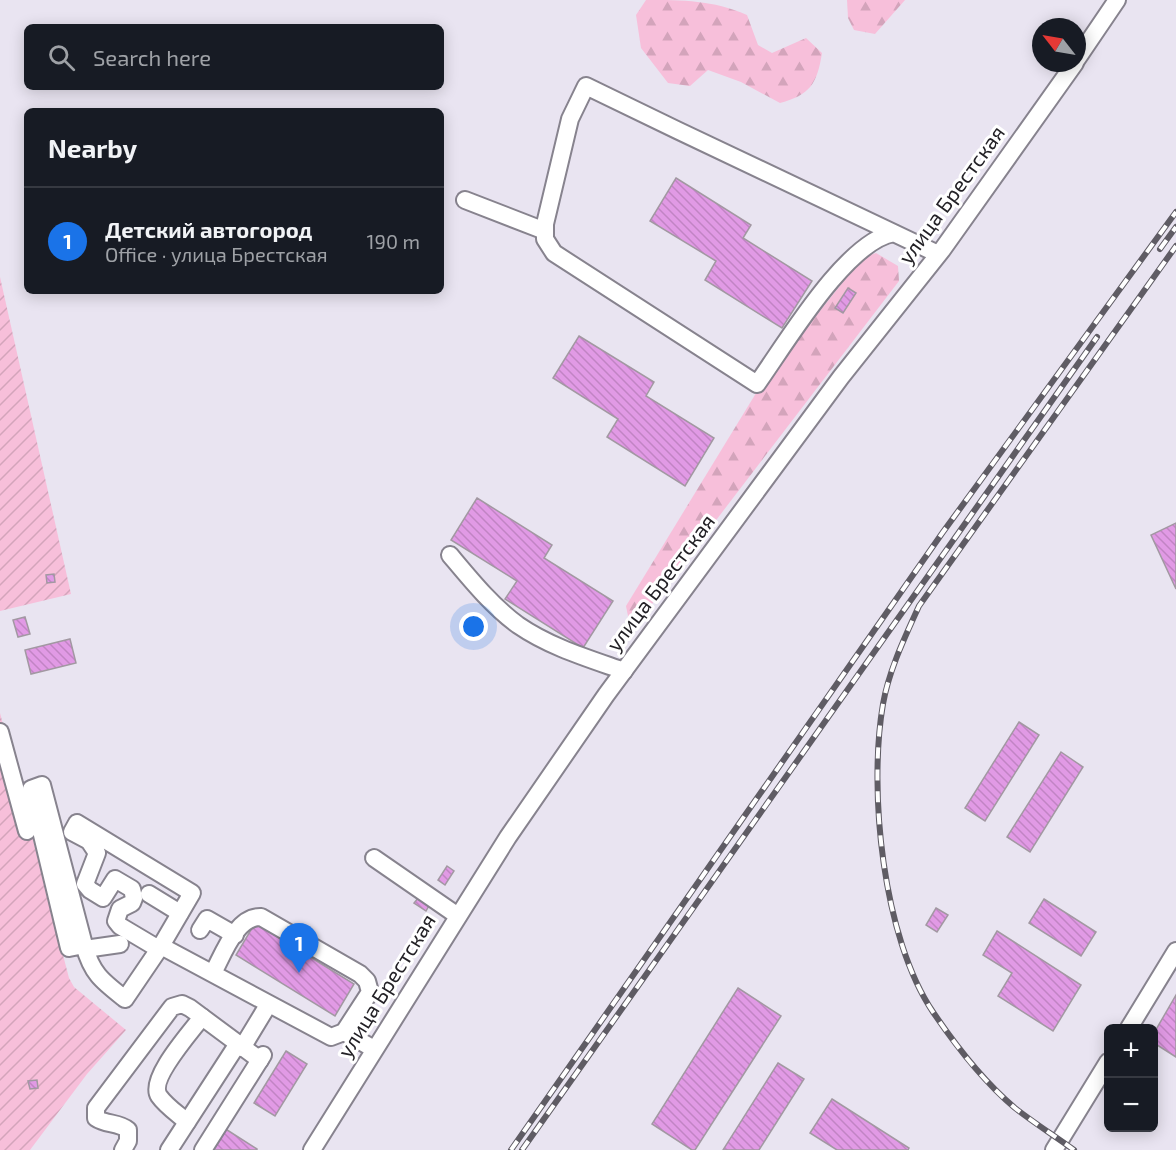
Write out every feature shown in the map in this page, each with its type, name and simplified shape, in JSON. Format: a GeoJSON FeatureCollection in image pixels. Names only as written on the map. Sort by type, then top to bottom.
{"type":"FeatureCollection","features":[{"type":"Feature","properties":{"kind":"street","name":"улица Брестская"},"geometry":{"type":"LineString","coordinates":[[1086,46],[1117,0]]}},
{"type":"Feature","properties":{"kind":"street","name":"улица Брестская"},"geometry":{"type":"LineString","coordinates":[[312,1150],[508,837],[624,671],[841,377],[938,254],[1068,72]]}},
{"type":"Feature","properties":{"kind":"street"},"geometry":{"type":"LineString","coordinates":[[894,233],[886,235],[847,264],[818,297],[757,384],[554,253],[545,239],[570,119],[586,86],[894,233],[938,254]]}},
{"type":"Feature","properties":{"kind":"street"},"geometry":{"type":"LineString","coordinates":[[465,200],[545,231]]}},
{"type":"Feature","properties":{"kind":"street"},"geometry":{"type":"LineString","coordinates":[[450,555],[490,601],[518,625],[555,646],[624,671]]}},
{"type":"Feature","properties":{"kind":"street"},"geometry":{"type":"LineString","coordinates":[[0,732],[27,831]]}},
{"type":"Feature","properties":{"kind":"street"},"geometry":{"type":"LineString","coordinates":[[114,941],[85,947],[69,948],[31,789],[42,785],[85,947],[94,973],[125,999],[159,947],[192,893],[77,823],[72,832],[88,842],[97,853],[85,884],[90,890],[103,898],[115,879],[132,889],[134,898],[132,903],[120,909],[116,921],[120,927],[159,947],[213,974],[268,1005],[286,1012],[331,1037],[345,1032],[370,992],[367,981],[261,917],[247,920],[235,935],[213,974]]}},
{"type":"Feature","properties":{"kind":"street"},"geometry":{"type":"LineString","coordinates":[[374,858],[458,916]]}},
{"type":"Feature","properties":{"kind":"street"},"geometry":{"type":"LineString","coordinates":[[157,894],[180,913]]}},
{"type":"Feature","properties":{"kind":"street"},"geometry":{"type":"LineString","coordinates":[[200,930],[207,919],[235,935]]}},
{"type":"Feature","properties":{"kind":"street"},"geometry":{"type":"LineString","coordinates":[[1132,1024],[1176,951]]}},
{"type":"Feature","properties":{"kind":"street"},"geometry":{"type":"LineString","coordinates":[[123,1150],[128,1141],[128,1130],[120,1125],[104,1124],[96,1118],[96,1108],[172,1007],[182,1004],[240,1046],[262,1057],[203,1150]]}},
{"type":"Feature","properties":{"kind":"street"},"geometry":{"type":"LineString","coordinates":[[169,1150],[268,1005]]}},
{"type":"Feature","properties":{"kind":"street"},"geometry":{"type":"LineString","coordinates":[[187,1122],[159,1096],[156,1085],[161,1073],[202,1017]]}},
{"type":"Feature","properties":{"kind":"street"},"geometry":{"type":"LineString","coordinates":[[345,1032],[374,1049]]}},
{"type":"Feature","properties":{"kind":"street"},"geometry":{"type":"LineString","coordinates":[[1054,1150],[1104,1069]]}},
{"type":"Feature","properties":{"kind":"green space"},"geometry":{"type":"Polygon","coordinates":[[[646,0],[710,4],[747,15],[758,45],[772,53],[806,38],[822,53],[818,73],[805,92],[780,103],[741,82],[708,70],[690,86],[668,83],[641,48],[636,15],[646,0]]]}},
{"type":"Feature","properties":{"kind":"green space"},"geometry":{"type":"Polygon","coordinates":[[[847,0],[905,0],[875,34],[854,30],[848,18],[847,0]]]}},
{"type":"Feature","properties":{"kind":"green space"},"geometry":{"type":"Polygon","coordinates":[[[876,253],[898,266],[899,281],[642,617],[629,621],[626,606],[761,385],[862,258],[876,253]]]}},
{"type":"Feature","properties":{"kind":"green space"},"geometry":{"type":"Polygon","coordinates":[[[0,277],[71,594],[0,611],[0,277]]]}},
{"type":"Feature","properties":{"kind":"green space"},"geometry":{"type":"Polygon","coordinates":[[[0,713],[69,978],[74,987],[126,1030],[87,1074],[30,1150],[0,1150],[0,713]]]}},
{"type":"Feature","properties":{"kind":"building"},"geometry":{"type":"Polygon","coordinates":[[[676,178],[751,225],[743,238],[812,281],[782,328],[705,280],[716,261],[650,221],[676,178]]]}},
{"type":"Feature","properties":{"kind":"building"},"geometry":{"type":"Polygon","coordinates":[[[848,288],[856,293],[843,313],[835,308],[848,288]]]}},
{"type":"Feature","properties":{"kind":"building"},"geometry":{"type":"Polygon","coordinates":[[[579,336],[654,382],[646,396],[714,438],[685,486],[607,437],[618,419],[553,378],[579,336]]]}},
{"type":"Feature","properties":{"kind":"building"},"geometry":{"type":"Polygon","coordinates":[[[477,498],[552,545],[544,558],[613,601],[583,648],[505,599],[517,581],[451,540],[477,498]]]}},
{"type":"Feature","properties":{"kind":"building"},"geometry":{"type":"Polygon","coordinates":[[[1176,523],[1176,589],[1151,535],[1176,523]]]}},
{"type":"Feature","properties":{"kind":"building"},"geometry":{"type":"Polygon","coordinates":[[[54,574],[55,582],[47,583],[46,575],[54,574]]]}},
{"type":"Feature","properties":{"kind":"building"},"geometry":{"type":"Polygon","coordinates":[[[25,617],[30,634],[18,637],[13,620],[25,617]]]}},
{"type":"Feature","properties":{"kind":"building"},"geometry":{"type":"Polygon","coordinates":[[[70,639],[76,663],[31,674],[25,650],[70,639]]]}},
{"type":"Feature","properties":{"kind":"building"},"geometry":{"type":"Polygon","coordinates":[[[1019,722],[1039,735],[985,821],[965,808],[1019,722]]]}},
{"type":"Feature","properties":{"kind":"building"},"geometry":{"type":"Polygon","coordinates":[[[1061,752],[1083,767],[1030,852],[1007,837],[1061,752]]]}},
{"type":"Feature","properties":{"kind":"building"},"geometry":{"type":"Polygon","coordinates":[[[447,866],[454,871],[445,885],[438,880],[447,866]]]}},
{"type":"Feature","properties":{"kind":"building"},"geometry":{"type":"Polygon","coordinates":[[[419,897],[430,904],[426,911],[414,903],[419,897]]]}},
{"type":"Feature","properties":{"kind":"building"},"geometry":{"type":"Polygon","coordinates":[[[1044,899],[1096,932],[1081,956],[1029,923],[1044,899]]]}},
{"type":"Feature","properties":{"kind":"building"},"geometry":{"type":"Polygon","coordinates":[[[936,908],[948,915],[937,932],[926,925],[936,908]]]}},
{"type":"Feature","properties":{"kind":"building"},"geometry":{"type":"Polygon","coordinates":[[[255,923],[354,984],[335,1016],[236,955],[255,923]]]}},
{"type":"Feature","properties":{"kind":"building"},"geometry":{"type":"Polygon","coordinates":[[[997,931],[1081,985],[1053,1031],[998,996],[1012,973],[983,955],[997,931]]]}},
{"type":"Feature","properties":{"kind":"building"},"geometry":{"type":"Polygon","coordinates":[[[738,988],[781,1016],[695,1150],[692,1150],[652,1124],[738,988]]]}},
{"type":"Feature","properties":{"kind":"building"},"geometry":{"type":"Polygon","coordinates":[[[1176,995],[1176,1057],[1158,1046],[1158,1026],[1176,995]]]}},
{"type":"Feature","properties":{"kind":"building"},"geometry":{"type":"Polygon","coordinates":[[[286,1051],[307,1064],[275,1116],[254,1103],[286,1051]]]}},
{"type":"Feature","properties":{"kind":"building"},"geometry":{"type":"Polygon","coordinates":[[[778,1063],[804,1079],[759,1150],[723,1150],[778,1063]]]}},
{"type":"Feature","properties":{"kind":"building"},"geometry":{"type":"Polygon","coordinates":[[[37,1080],[38,1088],[30,1089],[28,1081],[37,1080]]]}},
{"type":"Feature","properties":{"kind":"building"},"geometry":{"type":"Polygon","coordinates":[[[832,1099],[909,1148],[908,1150],[837,1150],[810,1133],[832,1099]]]}},
{"type":"Feature","properties":{"kind":"building"},"geometry":{"type":"Polygon","coordinates":[[[224,1128],[257,1149],[257,1150],[210,1150],[224,1128]]]}},
{"type":"Feature","properties":{"kind":"railway"},"geometry":{"type":"LineString","coordinates":[[511,1150],[943,532],[1176,212]]}},
{"type":"Feature","properties":{"kind":"railway"},"geometry":{"type":"LineString","coordinates":[[1160,249],[1176,227]]}},
{"type":"Feature","properties":{"kind":"railway"},"geometry":{"type":"LineString","coordinates":[[1074,1150],[1015,1108],[992,1086],[951,1038],[916,981],[902,945],[891,905],[884,863],[877,778],[879,739],[883,704],[889,679],[919,606],[1176,246]]}},
{"type":"Feature","properties":{"kind":"railway"},"geometry":{"type":"LineString","coordinates":[[522,1150],[1097,337]]}},
{"type":"Feature","properties":{"kind":"place","name":"Детский автогород"},"geometry":{"type":"Point","coordinates":[299,973]}}]}
